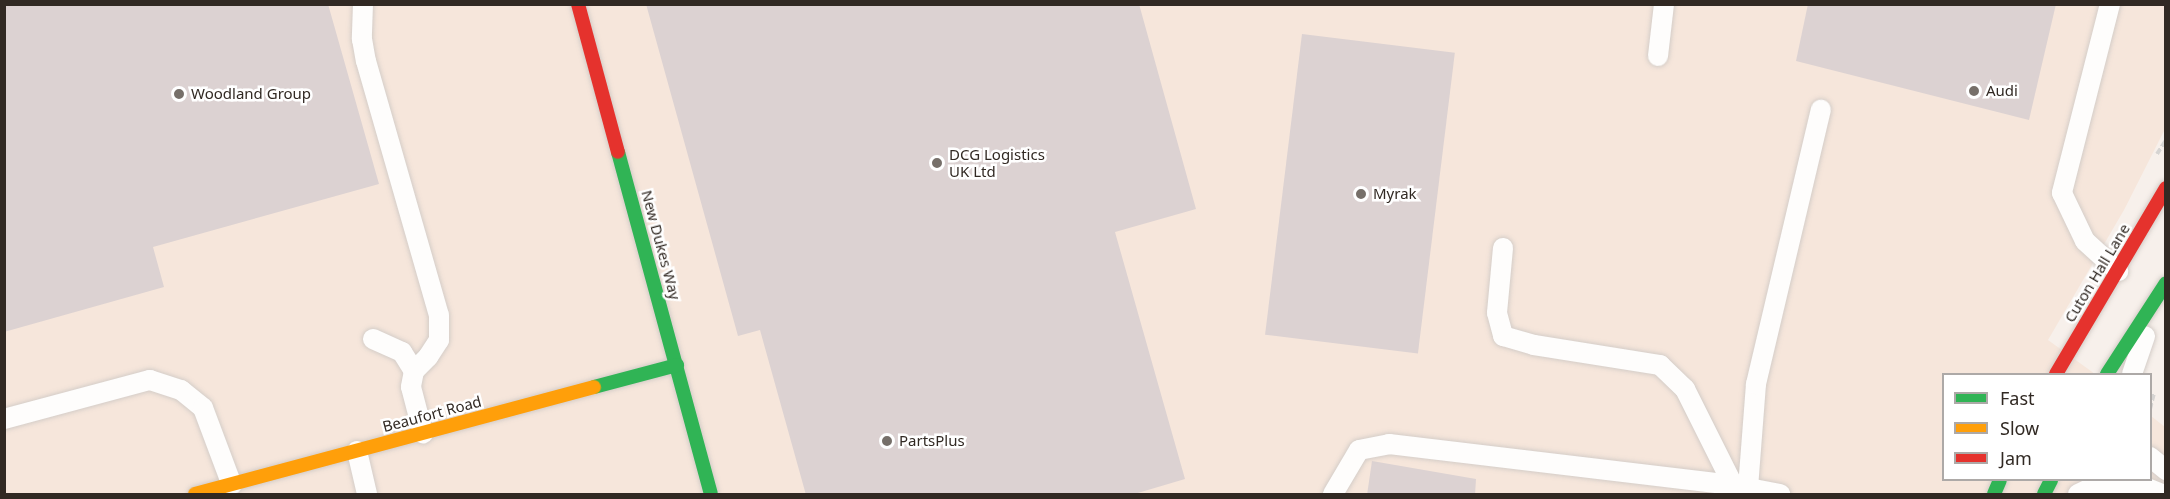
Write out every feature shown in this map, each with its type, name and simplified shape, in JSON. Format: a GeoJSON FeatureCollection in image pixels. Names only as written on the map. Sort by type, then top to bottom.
{"type":"FeatureCollection","features":[{"type":"Feature","properties":{"kind":"street","name":"New Dukes Way"},"geometry":{"type":"LineString","coordinates":[[578,4],[711,495]]}},
{"type":"Feature","properties":{"kind":"street","name":"Cuton Hall Lane"},"geometry":{"type":"LineString","coordinates":[[2057,373],[2166,188]]}},
{"type":"Feature","properties":{"kind":"street"},"geometry":{"type":"LineString","coordinates":[[2108,373],[2165,284]]}},
{"type":"Feature","properties":{"kind":"street","name":"Beaufort Road"},"geometry":{"type":"LineString","coordinates":[[195,495],[677,365]]}},
{"type":"Feature","properties":{"kind":"street"},"geometry":{"type":"LineString","coordinates":[[1994,495],[2000,481]]}},
{"type":"Feature","properties":{"kind":"street"},"geometry":{"type":"LineString","coordinates":[[2044,495],[2051,481]]}},
{"type":"Feature","properties":{"kind":"lane"},"geometry":{"type":"LineString","coordinates":[[363,4],[362,39],[366,61],[439,315],[439,340],[428,357],[414,371],[411,387],[423,433]]}},
{"type":"Feature","properties":{"kind":"lane"},"geometry":{"type":"LineString","coordinates":[[1658,56],[1664,4]]}},
{"type":"Feature","properties":{"kind":"lane"},"geometry":{"type":"LineString","coordinates":[[2110,4],[2062,193],[2085,241],[2118,271]]}},
{"type":"Feature","properties":{"kind":"lane"},"geometry":{"type":"LineString","coordinates":[[1741,487],[1756,384],[1821,110]]}},
{"type":"Feature","properties":{"kind":"lane"},"geometry":{"type":"LineString","coordinates":[[1503,248],[1497,313],[1503,336],[1534,345],[1660,365],[1685,389],[1741,487]]}},
{"type":"Feature","properties":{"kind":"lane"},"geometry":{"type":"LineString","coordinates":[[2134,373],[2165,284]]}},
{"type":"Feature","properties":{"kind":"lane"},"geometry":{"type":"LineString","coordinates":[[373,339],[402,352],[414,371]]}},
{"type":"Feature","properties":{"kind":"lane"},"geometry":{"type":"LineString","coordinates":[[4,419],[150,380],[181,390],[203,408],[231,485]]}},
{"type":"Feature","properties":{"kind":"lane"},"geometry":{"type":"LineString","coordinates":[[1333,495],[1359,450],[1389,444],[1741,487],[1780,495]]}},
{"type":"Feature","properties":{"kind":"lane"},"geometry":{"type":"LineString","coordinates":[[357,451],[367,495]]}},
{"type":"Feature","properties":{"kind":"lane"},"geometry":{"type":"LineString","coordinates":[[2152,458],[2166,470]]}},
{"type":"Feature","properties":{"kind":"lane"},"geometry":{"type":"LineString","coordinates":[[2078,495],[2097,485],[2136,484],[2162,495]]}},
{"type":"Feature","properties":{"kind":"shaded area"},"geometry":{"type":"Polygon","coordinates":[[[4,5],[2165,5],[2165,129],[2124,210],[2048,340],[2094,373],[1942,373],[1942,481],[2152,481],[2152,417],[2165,427],[2165,494],[5,494],[4,5]]]}},
{"type":"Feature","properties":{"kind":"building","name":"Woodland Group"},"geometry":{"type":"Polygon","coordinates":[[[4,4],[328,4],[379,184],[153,247],[164,287],[4,332],[4,4]]]}},
{"type":"Feature","properties":{"kind":"building","name":"DCG Logistics UK Ltd"},"geometry":{"type":"Polygon","coordinates":[[[646,4],[1139,4],[1196,209],[1115,232],[1185,479],[1131,495],[806,495],[760,330],[738,336],[646,4]]]}},
{"type":"Feature","properties":{"kind":"building","name":"Audi"},"geometry":{"type":"Polygon","coordinates":[[[1808,4],[2056,4],[2029,120],[1796,61],[1808,4]]]}},
{"type":"Feature","properties":{"kind":"building","name":"Myrak"},"geometry":{"type":"Polygon","coordinates":[[[1302,34],[1455,53],[1418,354],[1265,335],[1302,34]]]}},
{"type":"Feature","properties":{"kind":"building"},"geometry":{"type":"Polygon","coordinates":[[[1372,461],[1476,479],[1475,495],[1367,495],[1372,461]]]}},
{"type":"Feature","properties":{"kind":"traffic: fast"},"geometry":{"type":"LineString","coordinates":[[618,152],[711,494]]}},
{"type":"Feature","properties":{"kind":"traffic: fast"},"geometry":{"type":"LineString","coordinates":[[2108,373],[2166,283]]}},
{"type":"Feature","properties":{"kind":"traffic: fast"},"geometry":{"type":"LineString","coordinates":[[594,387],[677,365]]}},
{"type":"Feature","properties":{"kind":"traffic: fast"},"geometry":{"type":"LineString","coordinates":[[1994,494],[2000,481]]}},
{"type":"Feature","properties":{"kind":"traffic: fast"},"geometry":{"type":"LineString","coordinates":[[2044,494],[2050,481]]}},
{"type":"Feature","properties":{"kind":"traffic: slow"},"geometry":{"type":"LineString","coordinates":[[195,494],[594,387]]}},
{"type":"Feature","properties":{"kind":"traffic: jam"},"geometry":{"type":"LineString","coordinates":[[578,4],[618,152]]}},
{"type":"Feature","properties":{"kind":"traffic: jam"},"geometry":{"type":"LineString","coordinates":[[2057,373],[2166,188]]}},
{"type":"Feature","properties":{"kind":"place","name":"Audi"},"geometry":{"type":"Point","coordinates":[1974,91]}},
{"type":"Feature","properties":{"kind":"place","name":"Woodland Group"},"geometry":{"type":"Point","coordinates":[179,94]}},
{"type":"Feature","properties":{"kind":"place","name":"DCG Logistics UK Ltd"},"geometry":{"type":"Point","coordinates":[937,163]}},
{"type":"Feature","properties":{"kind":"place","name":"Myrak"},"geometry":{"type":"Point","coordinates":[1361,194]}},
{"type":"Feature","properties":{"kind":"place","name":"PartsPlus"},"geometry":{"type":"Point","coordinates":[887,441]}}]}
